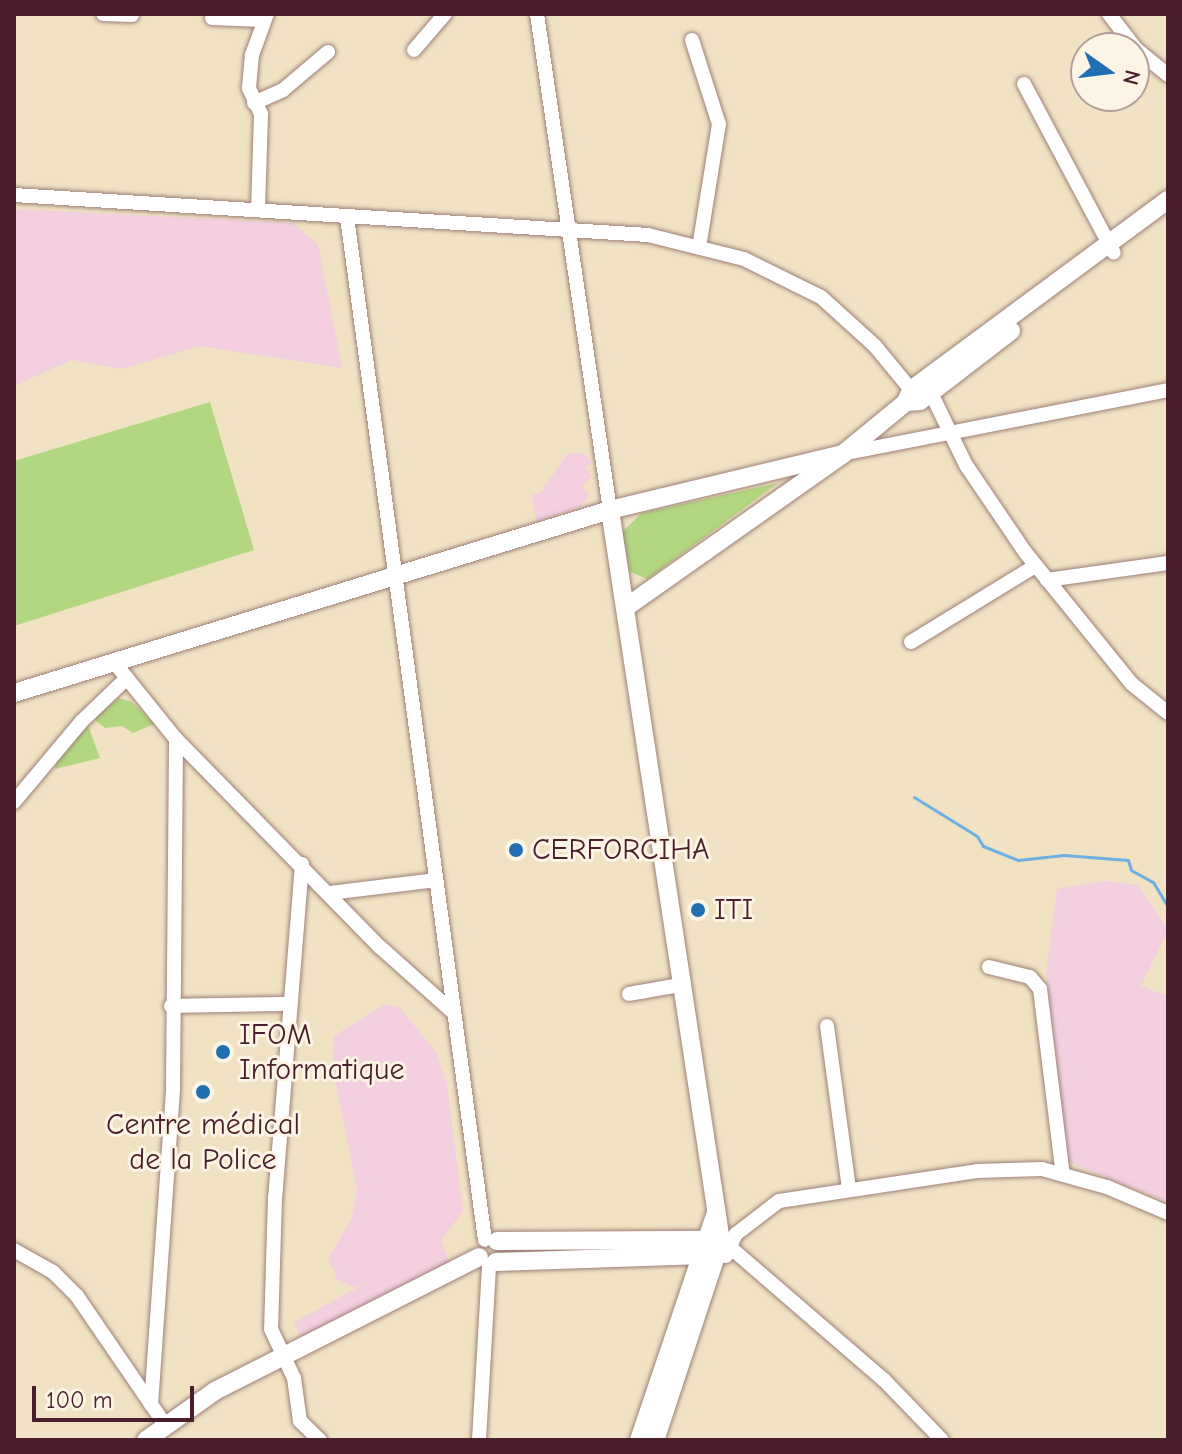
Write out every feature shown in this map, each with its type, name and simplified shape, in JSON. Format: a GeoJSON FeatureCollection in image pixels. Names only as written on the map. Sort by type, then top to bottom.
{"type":"FeatureCollection","features":[{"type":"Feature","properties":{"kind":"main road"},"geometry":{"type":"LineString","coordinates":[[625,608],[843,454],[1112,248],[1168,200]]}},
{"type":"Feature","properties":{"kind":"main road"},"geometry":{"type":"LineString","coordinates":[[1112,248],[1168,213]]}},
{"type":"Feature","properties":{"kind":"main road"},"geometry":{"type":"LineString","coordinates":[[14,693],[395,579],[610,510],[843,454]]}},
{"type":"Feature","properties":{"kind":"main road"},"geometry":{"type":"LineString","coordinates":[[610,510],[721,1250],[639,1440]]}},
{"type":"Feature","properties":{"kind":"main road"},"geometry":{"type":"LineString","coordinates":[[157,1434],[283,1357],[489,1253],[613,1238],[721,1250]]}},
{"type":"Feature","properties":{"kind":"main road"},"geometry":{"type":"LineString","coordinates":[[613,1238],[613,1258]]}},
{"type":"Feature","properties":{"kind":"main road"},"geometry":{"type":"LineString","coordinates":[[489,1253],[613,1258],[721,1250]]}},
{"type":"Feature","properties":{"kind":"main road"},"geometry":{"type":"LineString","coordinates":[[655,1440],[674,1361]]}},
{"type":"Feature","properties":{"kind":"street"},"geometry":{"type":"LineString","coordinates":[[103,14],[132,15]]}},
{"type":"Feature","properties":{"kind":"street"},"geometry":{"type":"LineString","coordinates":[[414,50],[445,14]]}},
{"type":"Feature","properties":{"kind":"street"},"geometry":{"type":"LineString","coordinates":[[537,14],[566,228],[610,510]]}},
{"type":"Feature","properties":{"kind":"street"},"geometry":{"type":"LineString","coordinates":[[1109,14],[1136,49],[1168,75]]}},
{"type":"Feature","properties":{"kind":"street"},"geometry":{"type":"LineString","coordinates":[[212,18],[264,17],[252,55],[249,88],[261,114],[263,142],[258,210]]}},
{"type":"Feature","properties":{"kind":"street"},"geometry":{"type":"LineString","coordinates":[[692,40],[719,124],[699,247]]}},
{"type":"Feature","properties":{"kind":"street"},"geometry":{"type":"LineString","coordinates":[[254,103],[283,90],[328,52]]}},
{"type":"Feature","properties":{"kind":"street"},"geometry":{"type":"LineString","coordinates":[[1024,84],[1112,248]]}},
{"type":"Feature","properties":{"kind":"street"},"geometry":{"type":"LineString","coordinates":[[14,195],[648,235],[744,259],[821,297],[875,346],[950,429],[966,465],[1035,566],[1132,684],[1168,713]]}},
{"type":"Feature","properties":{"kind":"street"},"geometry":{"type":"LineString","coordinates":[[347,217],[453,1012],[489,1253],[479,1440]]}},
{"type":"Feature","properties":{"kind":"street"},"geometry":{"type":"LineString","coordinates":[[843,454],[950,429],[1168,390]]}},
{"type":"Feature","properties":{"kind":"street"},"geometry":{"type":"LineString","coordinates":[[1047,580],[1168,563]]}},
{"type":"Feature","properties":{"kind":"street"},"geometry":{"type":"LineString","coordinates":[[911,642],[1035,566]]}},
{"type":"Feature","properties":{"kind":"street"},"geometry":{"type":"LineString","coordinates":[[114,662],[176,739],[453,1012]]}},
{"type":"Feature","properties":{"kind":"street"},"geometry":{"type":"LineString","coordinates":[[14,802],[82,721],[127,678]]}},
{"type":"Feature","properties":{"kind":"street"},"geometry":{"type":"LineString","coordinates":[[157,1434],[151,1405],[173,1088],[171,1006],[176,739]]}},
{"type":"Feature","properties":{"kind":"street"},"geometry":{"type":"LineString","coordinates":[[302,864],[288,1004],[271,1329],[297,1386],[300,1421],[320,1440]]}},
{"type":"Feature","properties":{"kind":"street"},"geometry":{"type":"LineString","coordinates":[[330,893],[436,880]]}},
{"type":"Feature","properties":{"kind":"street"},"geometry":{"type":"LineString","coordinates":[[989,967],[1030,977],[1040,989],[1063,1175]]}},
{"type":"Feature","properties":{"kind":"street"},"geometry":{"type":"LineString","coordinates":[[629,994],[680,985]]}},
{"type":"Feature","properties":{"kind":"street"},"geometry":{"type":"LineString","coordinates":[[171,1006],[288,1004]]}},
{"type":"Feature","properties":{"kind":"street"},"geometry":{"type":"LineString","coordinates":[[827,1026],[849,1188]]}},
{"type":"Feature","properties":{"kind":"street"},"geometry":{"type":"LineString","coordinates":[[942,1440],[873,1369],[721,1250],[767,1207],[849,1188],[1020,1167],[1063,1175],[1168,1213]]}},
{"type":"Feature","properties":{"kind":"street"},"geometry":{"type":"LineString","coordinates":[[14,1250],[53,1272],[77,1296],[151,1405]]}},
{"type":"Feature","properties":{"kind":"shaded area"},"geometry":{"type":"Polygon","coordinates":[[[14,209],[293,223],[318,244],[342,368],[200,346],[122,369],[72,360],[14,386],[14,209]]]}},
{"type":"Feature","properties":{"kind":"shaded area"},"geometry":{"type":"Polygon","coordinates":[[[568,453],[584,453],[592,463],[586,467],[592,476],[582,486],[589,495],[581,507],[536,521],[532,495],[540,493],[568,453]]]}},
{"type":"Feature","properties":{"kind":"shaded area"},"geometry":{"type":"Polygon","coordinates":[[[1106,881],[1138,885],[1168,930],[1141,986],[1168,996],[1168,1202],[1068,1162],[1046,973],[1057,889],[1106,881]]]}},
{"type":"Feature","properties":{"kind":"shaded area"},"geometry":{"type":"Polygon","coordinates":[[[383,1005],[399,1007],[436,1052],[447,1084],[463,1211],[441,1241],[450,1263],[302,1342],[294,1322],[385,1273],[354,1288],[337,1279],[328,1258],[351,1220],[357,1189],[333,1068],[334,1036],[383,1005]]]}},
{"type":"Feature","properties":{"kind":"green space"},"geometry":{"type":"Polygon","coordinates":[[[210,402],[254,550],[14,626],[14,461],[210,402]]]}},
{"type":"Feature","properties":{"kind":"green space"},"geometry":{"type":"Polygon","coordinates":[[[778,483],[648,579],[630,572],[622,532],[642,513],[778,483]]]}},
{"type":"Feature","properties":{"kind":"green space"},"geometry":{"type":"Polygon","coordinates":[[[119,698],[132,702],[154,724],[133,733],[122,726],[105,728],[94,719],[119,698]]]}},
{"type":"Feature","properties":{"kind":"green space"},"geometry":{"type":"Polygon","coordinates":[[[88,725],[100,758],[55,769],[56,762],[88,725]]]}},
{"type":"Feature","properties":{"kind":"waterway"},"geometry":{"type":"LineString","coordinates":[[914,797],[977,836],[983,846],[1018,860],[1064,855],[1128,860],[1131,870],[1153,882],[1168,907]]}},
{"type":"Feature","properties":{"kind":"place","name":"CERFORCIHA"},"geometry":{"type":"Point","coordinates":[516,850]}},
{"type":"Feature","properties":{"kind":"place","name":"ITI"},"geometry":{"type":"Point","coordinates":[698,910]}},
{"type":"Feature","properties":{"kind":"place","name":"IFOM Informatique"},"geometry":{"type":"Point","coordinates":[223,1052]}},
{"type":"Feature","properties":{"kind":"place","name":"Centre médical de la Police"},"geometry":{"type":"Point","coordinates":[203,1092]}}]}
